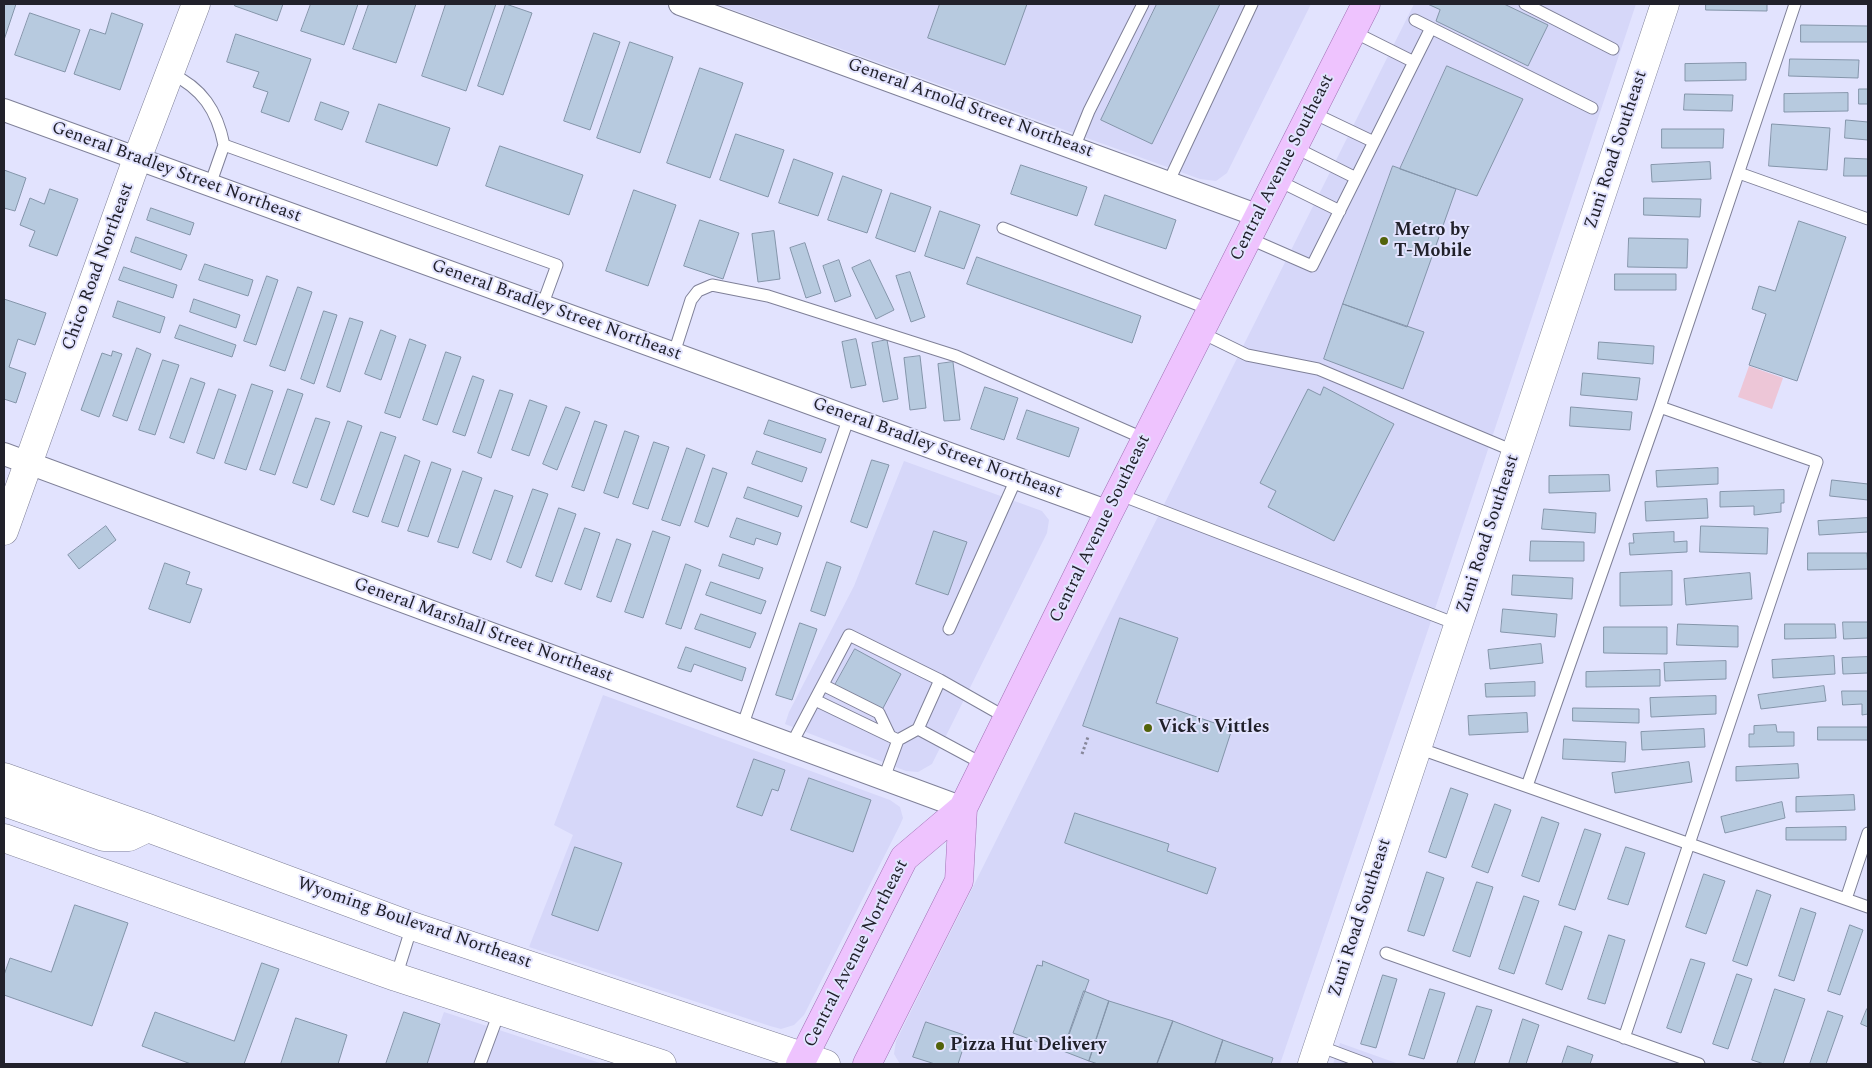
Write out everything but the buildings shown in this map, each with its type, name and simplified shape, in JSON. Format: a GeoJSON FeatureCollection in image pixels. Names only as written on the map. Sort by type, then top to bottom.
{"type":"FeatureCollection","features":[{"type":"Feature","properties":{"kind":"main road","name":"Chico Road Northeast"},"geometry":{"type":"LineString","coordinates":[[4,531],[16,459],[137,159],[196,4]]}},
{"type":"Feature","properties":{"kind":"main road","name":"Central Avenue Southeast"},"geometry":{"type":"LineString","coordinates":[[867,1064],[959,881],[962,808],[985,765],[1145,439],[1366,4]]}},
{"type":"Feature","properties":{"kind":"main road","name":"Zuni Road Southeast"},"geometry":{"type":"LineString","coordinates":[[1315,1055],[1665,4]]}},
{"type":"Feature","properties":{"kind":"main road","name":"Wyoming Boulevard Northeast"},"geometry":{"type":"LineString","coordinates":[[4,778],[148,828],[412,926],[810,1062]]}},
{"type":"Feature","properties":{"kind":"main road"},"geometry":{"type":"LineString","coordinates":[[4,802],[104,837],[129,837],[148,828]]}},
{"type":"Feature","properties":{"kind":"main road","name":"Central Avenue Northeast"},"geometry":{"type":"LineString","coordinates":[[810,1062],[904,858],[962,808]]}},
{"type":"Feature","properties":{"kind":"main road"},"geometry":{"type":"LineString","coordinates":[[4,838],[396,978],[500,1010],[662,1064]]}},
{"type":"Feature","properties":{"kind":"street","name":"General Arnold Street Northeast"},"geometry":{"type":"LineString","coordinates":[[680,4],[1168,183],[1254,227]]}},
{"type":"Feature","properties":{"kind":"street","name":"General Bradley Street Northeast"},"geometry":{"type":"LineString","coordinates":[[4,110],[1016,477],[1113,503]]}},
{"type":"Feature","properties":{"kind":"street","name":"General Marshall Street Northeast"},"geometry":{"type":"LineString","coordinates":[[16,459],[962,808]]}},
{"type":"Feature","properties":{"kind":"lane"},"geometry":{"type":"LineString","coordinates":[[1074,148],[1143,4]]}},
{"type":"Feature","properties":{"kind":"lane"},"geometry":{"type":"LineString","coordinates":[[1168,183],[1252,4]]}},
{"type":"Feature","properties":{"kind":"lane"},"geometry":{"type":"LineString","coordinates":[[1525,4],[1613,48]]}},
{"type":"Feature","properties":{"kind":"lane"},"geometry":{"type":"LineString","coordinates":[[1527,786],[1660,407],[1795,4]]}},
{"type":"Feature","properties":{"kind":"lane"},"geometry":{"type":"LineString","coordinates":[[1415,20],[1592,108]]}},
{"type":"Feature","properties":{"kind":"lane"},"geometry":{"type":"LineString","coordinates":[[1254,227],[1312,266],[1431,28]]}},
{"type":"Feature","properties":{"kind":"lane"},"geometry":{"type":"LineString","coordinates":[[1352,31],[1414,62]]}},
{"type":"Feature","properties":{"kind":"lane"},"geometry":{"type":"LineString","coordinates":[[170,73],[187,82],[207,100],[218,119],[224,145],[210,185]]}},
{"type":"Feature","properties":{"kind":"lane"},"geometry":{"type":"LineString","coordinates":[[1311,112],[1374,142]]}},
{"type":"Feature","properties":{"kind":"lane"},"geometry":{"type":"LineString","coordinates":[[224,145],[557,264],[542,306]]}},
{"type":"Feature","properties":{"kind":"lane"},"geometry":{"type":"LineString","coordinates":[[1294,147],[1356,178]]}},
{"type":"Feature","properties":{"kind":"lane"},"geometry":{"type":"LineString","coordinates":[[1739,172],[1868,219]]}},
{"type":"Feature","properties":{"kind":"lane"},"geometry":{"type":"LineString","coordinates":[[1277,180],[1340,211]]}},
{"type":"Feature","properties":{"kind":"lane"},"geometry":{"type":"LineString","coordinates":[[1003,228],[1206,321],[1247,355],[1318,369],[1516,452]]}},
{"type":"Feature","properties":{"kind":"lane"},"geometry":{"type":"LineString","coordinates":[[674,353],[691,300],[698,290],[712,285],[768,296],[956,356],[1145,439]]}},
{"type":"Feature","properties":{"kind":"lane"},"geometry":{"type":"LineString","coordinates":[[1624,1038],[1817,462],[1660,407]]}},
{"type":"Feature","properties":{"kind":"lane"},"geometry":{"type":"LineString","coordinates":[[742,727],[849,417]]}},
{"type":"Feature","properties":{"kind":"lane"},"geometry":{"type":"LineString","coordinates":[[949,628],[1016,477]]}},
{"type":"Feature","properties":{"kind":"lane"},"geometry":{"type":"LineString","coordinates":[[1113,503],[1459,625]]}},
{"type":"Feature","properties":{"kind":"lane"},"geometry":{"type":"LineString","coordinates":[[791,745],[849,635],[940,680],[1007,718]]}},
{"type":"Feature","properties":{"kind":"lane"},"geometry":{"type":"LineString","coordinates":[[815,700],[894,738],[918,729],[940,680]]}},
{"type":"Feature","properties":{"kind":"lane"},"geometry":{"type":"LineString","coordinates":[[823,685],[879,713],[894,738],[884,778]]}},
{"type":"Feature","properties":{"kind":"lane"},"geometry":{"type":"LineString","coordinates":[[918,729],[985,765]]}},
{"type":"Feature","properties":{"kind":"lane"},"geometry":{"type":"LineString","coordinates":[[1418,748],[1868,907]]}},
{"type":"Feature","properties":{"kind":"lane"},"geometry":{"type":"LineString","coordinates":[[1846,899],[1868,834]]}},
{"type":"Feature","properties":{"kind":"lane"},"geometry":{"type":"LineString","coordinates":[[396,978],[412,926]]}},
{"type":"Feature","properties":{"kind":"lane"},"geometry":{"type":"LineString","coordinates":[[1386,953],[1699,1064]]}},
{"type":"Feature","properties":{"kind":"lane"},"geometry":{"type":"LineString","coordinates":[[480,1064],[500,1010]]}},
{"type":"Feature","properties":{"kind":"lane"},"geometry":{"type":"LineString","coordinates":[[1315,1055],[1367,1064]]}},
{"type":"Feature","properties":{"kind":"path"},"geometry":{"type":"LineString","coordinates":[[1082,754],[1088,737]]}},
{"type":"Feature","properties":{"kind":"shaded area"},"geometry":{"type":"Polygon","coordinates":[[[717,4],[1311,4],[1227,173],[1216,181],[1200,179],[717,4]]]}},
{"type":"Feature","properties":{"kind":"shaded area"},"geometry":{"type":"Polygon","coordinates":[[[1414,4],[1636,4],[1428,630],[1280,1064],[900,1064],[894,1054],[896,1041],[1414,4]]]}},
{"type":"Feature","properties":{"kind":"shaded area"},"geometry":{"type":"Polygon","coordinates":[[[1749,366],[1783,378],[1772,409],[1738,397],[1749,366]]]}},
{"type":"Feature","properties":{"kind":"shaded area"},"geometry":{"type":"Polygon","coordinates":[[[904,461],[1042,511],[1049,520],[1047,533],[932,764],[918,772],[906,771],[785,724],[789,712],[854,586],[904,461]]]}},
{"type":"Feature","properties":{"kind":"shaded area"},"geometry":{"type":"Polygon","coordinates":[[[603,695],[890,800],[900,807],[903,818],[900,825],[804,1015],[794,1025],[781,1029],[770,1026],[529,947],[573,835],[554,825],[603,695]]]}},
{"type":"Feature","properties":{"kind":"shaded area"},"geometry":{"type":"Polygon","coordinates":[[[444,1012],[603,1064],[425,1064],[444,1012]]]}},
{"type":"Feature","properties":{"kind":"shaded area"},"geometry":{"type":"Polygon","coordinates":[[[1340,1043],[1399,1064],[1333,1064],[1340,1043]]]}},
{"type":"Feature","properties":{"kind":"place","name":"Metro by T-Mobile"},"geometry":{"type":"Point","coordinates":[1384,241]}},
{"type":"Feature","properties":{"kind":"place","name":"Vick's Vittles"},"geometry":{"type":"Point","coordinates":[1148,728]}},
{"type":"Feature","properties":{"kind":"place","name":"Pizza Hut Delivery"},"geometry":{"type":"Point","coordinates":[940,1046]}}]}
